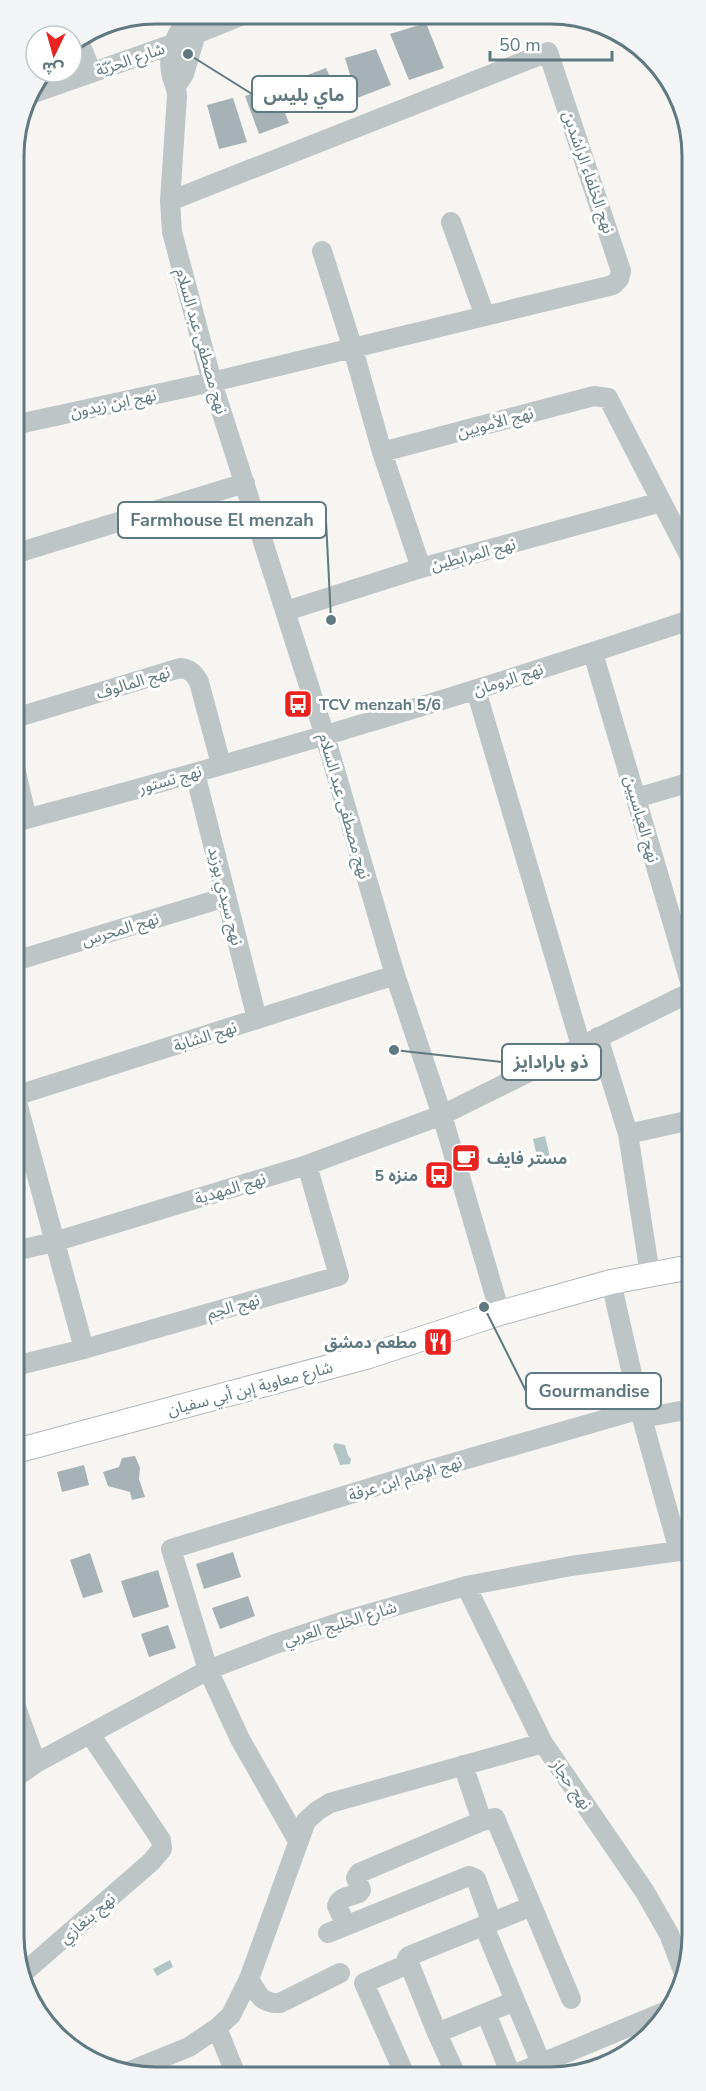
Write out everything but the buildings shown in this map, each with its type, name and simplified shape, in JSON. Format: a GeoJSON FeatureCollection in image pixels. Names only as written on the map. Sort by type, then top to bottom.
{"type":"FeatureCollection","features":[{"type":"Feature","properties":{"kind":"main road","name":"شارع معاوية إبن أبي سفيان"},"geometry":{"type":"LineString","coordinates":[[24,1449],[366,1357],[500,1313],[610,1282],[682,1269]]}},
{"type":"Feature","properties":{"kind":"street"},"geometry":{"type":"LineString","coordinates":[[172,44],[184,24]]}},
{"type":"Feature","properties":{"kind":"street"},"geometry":{"type":"LineString","coordinates":[[196,34],[215,24]]}},
{"type":"Feature","properties":{"kind":"street","name":"شارع الحرّيّة"},"geometry":{"type":"LineString","coordinates":[[42,90],[172,44],[182,35],[196,34]]}},
{"type":"Feature","properties":{"kind":"street","name":"نهج مصطفى عبد السلام"},"geometry":{"type":"LineString","coordinates":[[196,34],[184,74],[177,85],[170,201],[172,232],[212,382],[325,736],[395,975],[442,1115],[500,1313]]}},
{"type":"Feature","properties":{"kind":"street","name":"نهج مصطفى عبد السلام"},"geometry":{"type":"LineString","coordinates":[[172,44],[171,73],[177,85]]}},
{"type":"Feature","properties":{"kind":"street","name":"نهج الخلفاء الراشدين"},"geometry":{"type":"LineString","coordinates":[[170,201],[548,52],[620,265],[619,279],[613,285],[212,382]]}},
{"type":"Feature","properties":{"kind":"street"},"geometry":{"type":"LineString","coordinates":[[84,54],[92,73]]}},
{"type":"Feature","properties":{"kind":"street"},"geometry":{"type":"LineString","coordinates":[[451,222],[485,316]]}},
{"type":"Feature","properties":{"kind":"street"},"geometry":{"type":"LineString","coordinates":[[322,251],[382,452],[421,568]]}},
{"type":"Feature","properties":{"kind":"street","name":"نهج ابن زيدون"},"geometry":{"type":"LineString","coordinates":[[24,423],[212,382]]}},
{"type":"Feature","properties":{"kind":"street","name":"نهج الأمويين"},"geometry":{"type":"LineString","coordinates":[[382,452],[594,396],[608,398],[661,502]]}},
{"type":"Feature","properties":{"kind":"street"},"geometry":{"type":"LineString","coordinates":[[24,551],[245,483]]}},
{"type":"Feature","properties":{"kind":"street"},"geometry":{"type":"LineString","coordinates":[[661,502],[682,542]]}},
{"type":"Feature","properties":{"kind":"street","name":"نهج المرابطين"},"geometry":{"type":"LineString","coordinates":[[286,611],[421,568],[661,502]]}},
{"type":"Feature","properties":{"kind":"street","name":"نهج الرومان"},"geometry":{"type":"LineString","coordinates":[[325,736],[477,690],[682,623]]}},
{"type":"Feature","properties":{"kind":"street","name":"نهج العباسيين"},"geometry":{"type":"LineString","coordinates":[[593,652],[682,954]]}},
{"type":"Feature","properties":{"kind":"street","name":"نهج المالوف"},"geometry":{"type":"LineString","coordinates":[[24,715],[180,668],[188,669],[199,682],[221,764]]}},
{"type":"Feature","properties":{"kind":"street"},"geometry":{"type":"LineString","coordinates":[[477,690],[590,1042],[628,1134],[650,1274]]}},
{"type":"Feature","properties":{"kind":"street","name":"نهج تستور"},"geometry":{"type":"LineString","coordinates":[[24,820],[325,736]]}},
{"type":"Feature","properties":{"kind":"street","name":"نهج سيدي بوزيد"},"geometry":{"type":"LineString","coordinates":[[195,773],[257,1019]]}},
{"type":"Feature","properties":{"kind":"street"},"geometry":{"type":"LineString","coordinates":[[636,798],[682,785]]}},
{"type":"Feature","properties":{"kind":"street","name":"نهج المحرس"},"geometry":{"type":"LineString","coordinates":[[24,958],[226,897]]}},
{"type":"Feature","properties":{"kind":"street","name":"نهج الشابة"},"geometry":{"type":"LineString","coordinates":[[24,1093],[395,975]]}},
{"type":"Feature","properties":{"kind":"street","name":"نهج المهدية"},"geometry":{"type":"LineString","coordinates":[[24,1249],[54,1242],[308,1165],[442,1115],[682,996]]}},
{"type":"Feature","properties":{"kind":"street"},"geometry":{"type":"LineString","coordinates":[[628,1134],[682,1122]]}},
{"type":"Feature","properties":{"kind":"street"},"geometry":{"type":"LineString","coordinates":[[24,1148],[84,1349]]}},
{"type":"Feature","properties":{"kind":"street","name":"نهج الجم"},"geometry":{"type":"LineString","coordinates":[[24,1364],[84,1349],[339,1276],[308,1165]]}},
{"type":"Feature","properties":{"kind":"street"},"geometry":{"type":"LineString","coordinates":[[610,1282],[641,1414],[682,1542]]}},
{"type":"Feature","properties":{"kind":"street","name":"نهج الإمام ابن عرفة"},"geometry":{"type":"LineString","coordinates":[[208,1670],[171,1549],[422,1472],[641,1414],[682,1410]]}},
{"type":"Feature","properties":{"kind":"street","name":"شارع الخليج العربي"},"geometry":{"type":"LineString","coordinates":[[24,1771],[208,1670],[337,1623],[466,1586],[571,1566],[682,1551]]}},
{"type":"Feature","properties":{"kind":"street","name":"نهج حجاز"},"geometry":{"type":"LineString","coordinates":[[466,1586],[543,1743],[645,1892],[669,1934],[679,1961]]}},
{"type":"Feature","properties":{"kind":"street"},"geometry":{"type":"LineString","coordinates":[[208,1670],[240,1739],[298,1841]]}},
{"type":"Feature","properties":{"kind":"street"},"geometry":{"type":"LineString","coordinates":[[24,1729],[36,1763]]}},
{"type":"Feature","properties":{"kind":"street","name":"نهج بنغازي"},"geometry":{"type":"LineString","coordinates":[[29,1968],[151,1862],[162,1849],[161,1840],[90,1734]]}},
{"type":"Feature","properties":{"kind":"street"},"geometry":{"type":"LineString","coordinates":[[142,2066],[189,2047],[217,2028],[231,2015],[249,1979],[306,1821],[317,1811],[330,1803],[543,1743]]}},
{"type":"Feature","properties":{"kind":"street"},"geometry":{"type":"LineString","coordinates":[[463,1765],[482,1821]]}},
{"type":"Feature","properties":{"kind":"street"},"geometry":{"type":"LineString","coordinates":[[346,1925],[337,1906],[340,1900],[359,1893],[361,1890],[356,1878],[359,1873],[482,1821],[495,1818],[571,1999]]}},
{"type":"Feature","properties":{"kind":"street"},"geometry":{"type":"LineString","coordinates":[[328,1933],[469,1876],[476,1879],[488,1924],[515,2001],[542,2067]]}},
{"type":"Feature","properties":{"kind":"street"},"geometry":{"type":"LineString","coordinates":[[452,2067],[407,1958],[532,1906]]}},
{"type":"Feature","properties":{"kind":"street"},"geometry":{"type":"LineString","coordinates":[[401,2067],[364,1983],[408,1964]]}},
{"type":"Feature","properties":{"kind":"street"},"geometry":{"type":"LineString","coordinates":[[249,1979],[258,1995],[270,2003],[280,2003],[340,1973]]}},
{"type":"Feature","properties":{"kind":"street"},"geometry":{"type":"LineString","coordinates":[[437,2033],[515,2001]]}},
{"type":"Feature","properties":{"kind":"street"},"geometry":{"type":"LineString","coordinates":[[486,2013],[509,2067]]}},
{"type":"Feature","properties":{"kind":"street"},"geometry":{"type":"LineString","coordinates":[[547,2067],[654,2017]]}},
{"type":"Feature","properties":{"kind":"street"},"geometry":{"type":"LineString","coordinates":[[217,2028],[233,2067]]}},
{"type":"Feature","properties":{"kind":"shaded area"},"geometry":{"type":"Polygon","coordinates":[[[545,1136],[550,1157],[538,1161],[533,1139],[545,1136]]]}},
{"type":"Feature","properties":{"kind":"shaded area"},"geometry":{"type":"Polygon","coordinates":[[[335,1443],[345,1445],[351,1459],[350,1464],[340,1465],[333,1446],[335,1443]]]}},
{"type":"Feature","properties":{"kind":"shaded area"},"geometry":{"type":"Polygon","coordinates":[[[170,1960],[173,1967],[157,1976],[153,1969],[170,1960]]]}},
{"type":"Feature","properties":{"kind":"place","name":"ماي بليس"},"geometry":{"type":"Point","coordinates":[188,54]}},
{"type":"Feature","properties":{"kind":"place","name":"Farmhouse El menzah"},"geometry":{"type":"Point","coordinates":[331,620]}},
{"type":"Feature","properties":{"kind":"place","name":"TCV menzah 5/6"},"geometry":{"type":"Point","coordinates":[298,704]}},
{"type":"Feature","properties":{"kind":"place","name":"ذو بارادايز"},"geometry":{"type":"Point","coordinates":[394,1050]}},
{"type":"Feature","properties":{"kind":"place","name":"مستر فايف"},"geometry":{"type":"Point","coordinates":[466,1158]}},
{"type":"Feature","properties":{"kind":"place","name":"منزه 5"},"geometry":{"type":"Point","coordinates":[439,1175]}},
{"type":"Feature","properties":{"kind":"place","name":"Gourmandise"},"geometry":{"type":"Point","coordinates":[484,1307]}},
{"type":"Feature","properties":{"kind":"place","name":"مطعم دمشق"},"geometry":{"type":"Point","coordinates":[438,1342]}}]}
